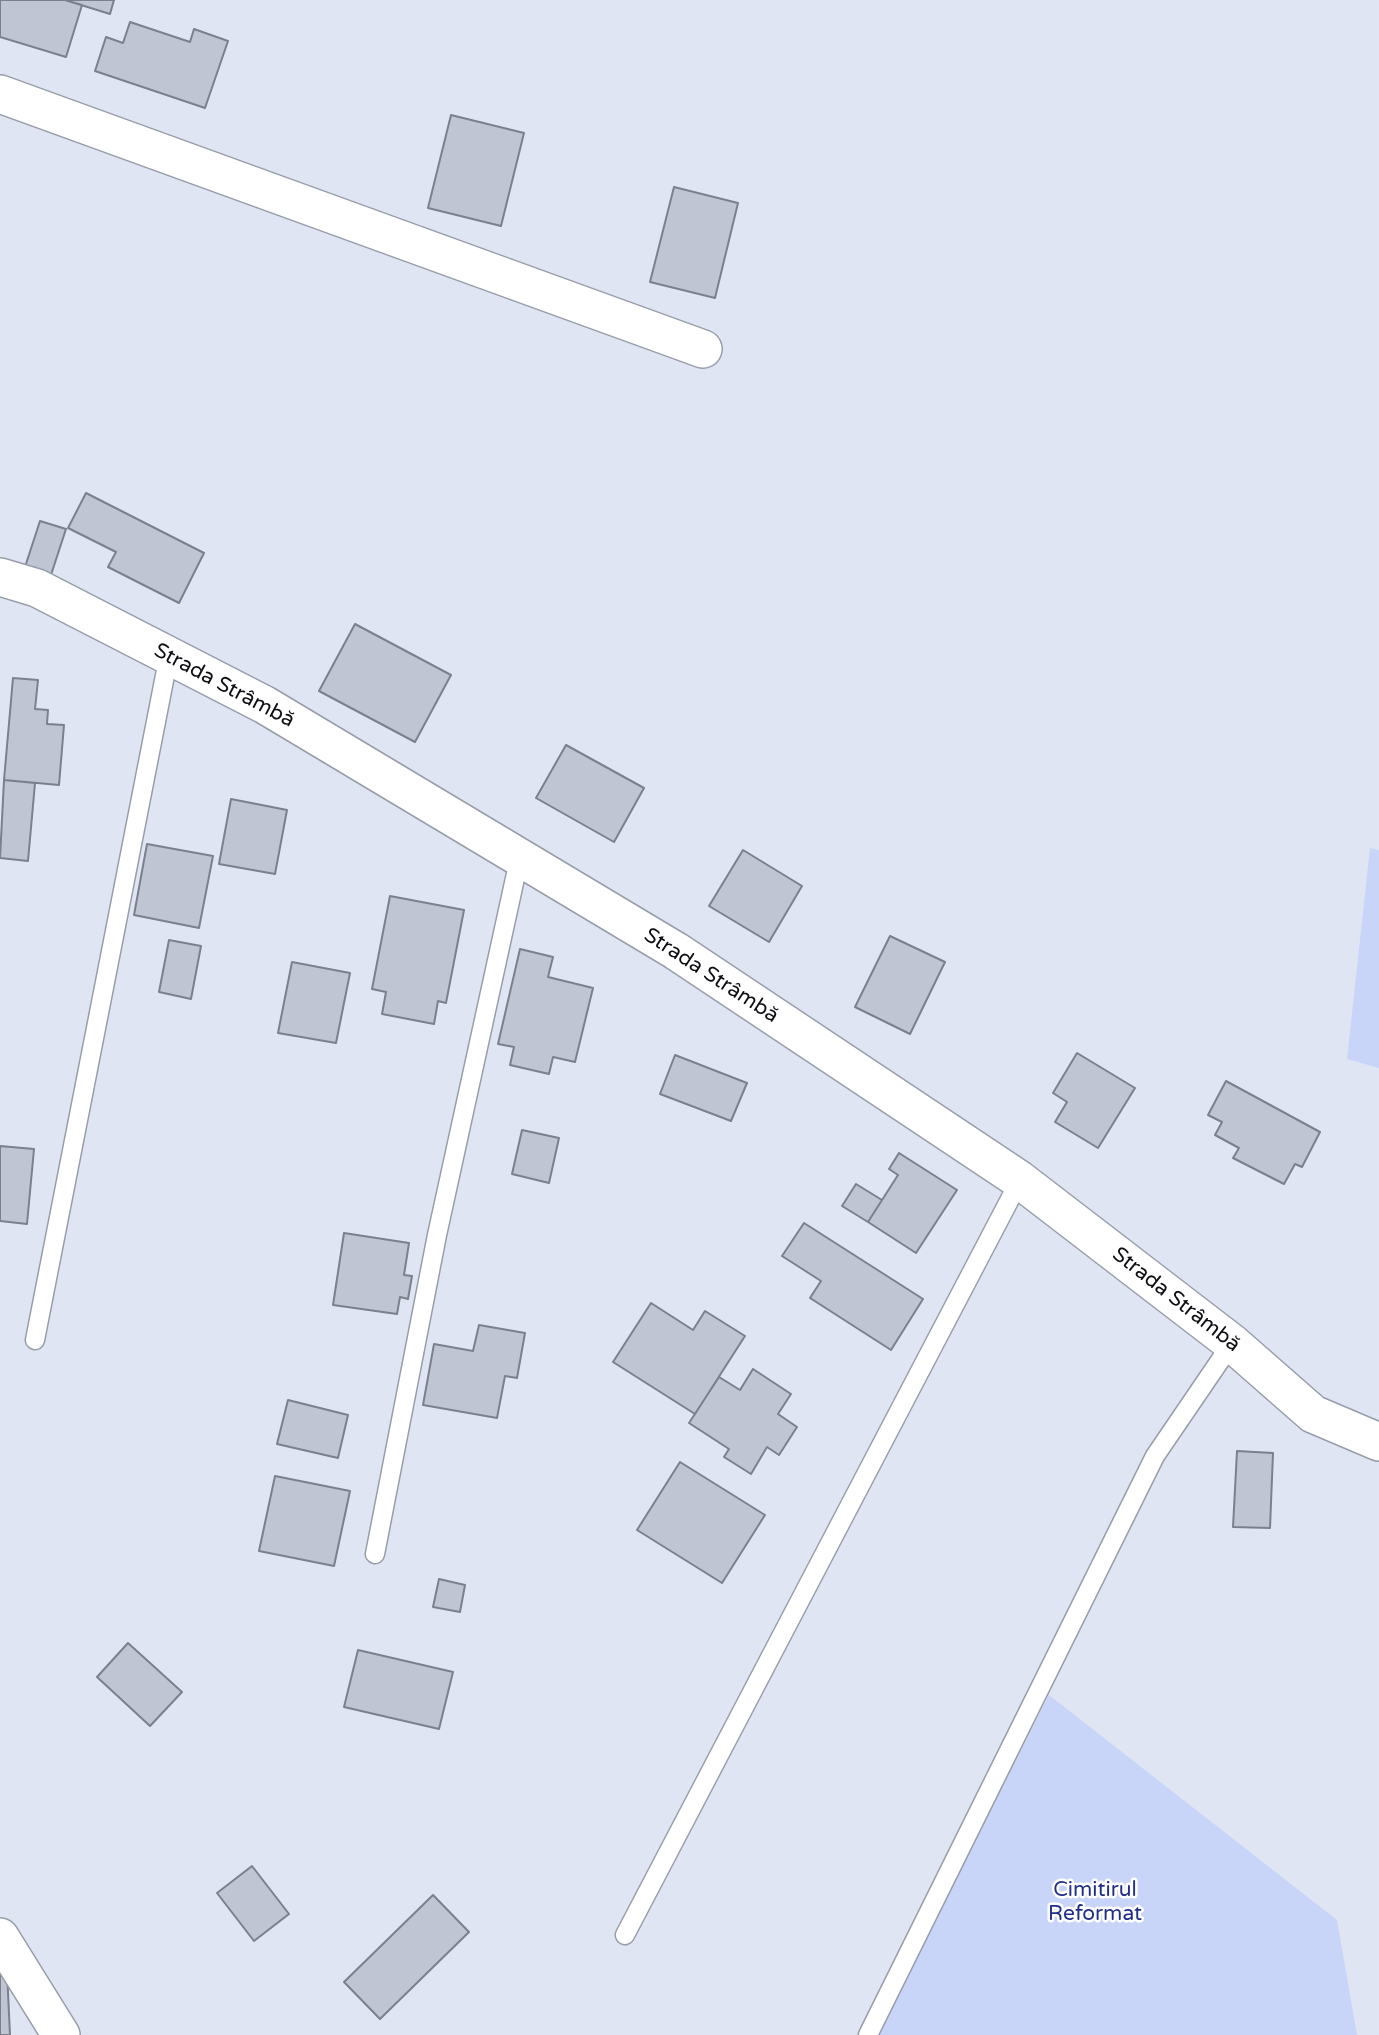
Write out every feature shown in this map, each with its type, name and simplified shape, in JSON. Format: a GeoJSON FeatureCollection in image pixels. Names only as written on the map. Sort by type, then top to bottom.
{"type":"FeatureCollection","features":[{"type":"Feature","properties":{"kind":"street"},"geometry":{"type":"LineString","coordinates":[[0,94],[703,349]]}},
{"type":"Feature","properties":{"kind":"street","name":"Strada Strâmbă"},"geometry":{"type":"LineString","coordinates":[[0,577],[37,588],[265,705],[519,860],[677,951],[1020,1180],[1232,1343],[1313,1415],[1379,1442]]}},
{"type":"Feature","properties":{"kind":"street"},"geometry":{"type":"LineString","coordinates":[[0,1937],[61,2035]]}},
{"type":"Feature","properties":{"kind":"lane"},"geometry":{"type":"LineString","coordinates":[[35,1340],[169,655]]}},
{"type":"Feature","properties":{"kind":"lane"},"geometry":{"type":"LineString","coordinates":[[375,1554],[440,1222],[519,860]]}},
{"type":"Feature","properties":{"kind":"lane"},"geometry":{"type":"LineString","coordinates":[[625,1936],[1020,1180]]}},
{"type":"Feature","properties":{"kind":"lane"},"geometry":{"type":"LineString","coordinates":[[868,2035],[1154,1456],[1232,1343]]}},
{"type":"Feature","properties":{"kind":"green space"},"geometry":{"type":"Polygon","coordinates":[[[1370,848],[1379,850],[1379,1068],[1347,1059],[1370,848]]]}},
{"type":"Feature","properties":{"kind":"green space","name":"Cimitirul Reformat"},"geometry":{"type":"Polygon","coordinates":[[[1049,1695],[1337,1920],[1357,2035],[877,2035],[1049,1695]]]}},
{"type":"Feature","properties":{"kind":"building"},"geometry":{"type":"Polygon","coordinates":[[[0,0],[65,0],[82,5],[66,57],[0,37],[0,0]]]}},
{"type":"Feature","properties":{"kind":"building"},"geometry":{"type":"Polygon","coordinates":[[[65,0],[114,0],[110,14],[65,0]]]}},
{"type":"Feature","properties":{"kind":"building"},"geometry":{"type":"Polygon","coordinates":[[[130,22],[190,42],[194,29],[228,41],[205,108],[95,71],[106,37],[123,43],[130,22]]]}},
{"type":"Feature","properties":{"kind":"building"},"geometry":{"type":"Polygon","coordinates":[[[451,115],[524,133],[501,226],[428,208],[451,115]]]}},
{"type":"Feature","properties":{"kind":"building"},"geometry":{"type":"Polygon","coordinates":[[[674,187],[738,203],[715,298],[650,282],[674,187]]]}},
{"type":"Feature","properties":{"kind":"building"},"geometry":{"type":"Polygon","coordinates":[[[86,493],[204,553],[179,603],[108,567],[116,552],[68,528],[86,493]]]}},
{"type":"Feature","properties":{"kind":"building"},"geometry":{"type":"Polygon","coordinates":[[[40,521],[66,529],[50,578],[24,570],[40,521]]]}},
{"type":"Feature","properties":{"kind":"building"},"geometry":{"type":"Polygon","coordinates":[[[355,624],[451,675],[415,742],[319,691],[355,624]]]}},
{"type":"Feature","properties":{"kind":"building"},"geometry":{"type":"Polygon","coordinates":[[[13,678],[38,680],[35,709],[48,710],[47,724],[64,725],[59,785],[4,780],[13,678]]]}},
{"type":"Feature","properties":{"kind":"building"},"geometry":{"type":"Polygon","coordinates":[[[566,745],[644,788],[614,842],[536,798],[566,745]]]}},
{"type":"Feature","properties":{"kind":"building"},"geometry":{"type":"Polygon","coordinates":[[[4,780],[35,783],[28,861],[0,858],[4,780]]]}},
{"type":"Feature","properties":{"kind":"building"},"geometry":{"type":"Polygon","coordinates":[[[231,799],[287,810],[275,874],[219,864],[231,799]]]}},
{"type":"Feature","properties":{"kind":"building"},"geometry":{"type":"Polygon","coordinates":[[[147,844],[213,856],[199,928],[134,915],[147,844]]]}},
{"type":"Feature","properties":{"kind":"building"},"geometry":{"type":"Polygon","coordinates":[[[743,850],[802,886],[769,942],[709,906],[743,850]]]}},
{"type":"Feature","properties":{"kind":"building"},"geometry":{"type":"Polygon","coordinates":[[[390,896],[464,910],[446,1003],[438,1001],[434,1024],[382,1014],[386,992],[372,989],[390,896]]]}},
{"type":"Feature","properties":{"kind":"building"},"geometry":{"type":"Polygon","coordinates":[[[890,936],[945,962],[910,1034],[855,1007],[890,936]]]}},
{"type":"Feature","properties":{"kind":"building"},"geometry":{"type":"Polygon","coordinates":[[[169,940],[201,946],[191,999],[159,992],[169,940]]]}},
{"type":"Feature","properties":{"kind":"building"},"geometry":{"type":"Polygon","coordinates":[[[520,949],[553,957],[548,977],[593,988],[575,1062],[553,1057],[549,1074],[510,1065],[514,1047],[498,1044],[520,949]]]}},
{"type":"Feature","properties":{"kind":"building"},"geometry":{"type":"Polygon","coordinates":[[[292,962],[350,973],[336,1043],[278,1033],[292,962]]]}},
{"type":"Feature","properties":{"kind":"building"},"geometry":{"type":"Polygon","coordinates":[[[1077,1053],[1135,1088],[1098,1148],[1055,1122],[1067,1102],[1053,1093],[1077,1053]]]}},
{"type":"Feature","properties":{"kind":"building"},"geometry":{"type":"Polygon","coordinates":[[[675,1055],[747,1083],[731,1121],[660,1094],[675,1055]]]}},
{"type":"Feature","properties":{"kind":"building"},"geometry":{"type":"Polygon","coordinates":[[[1226,1081],[1320,1132],[1302,1167],[1295,1164],[1284,1184],[1233,1158],[1239,1148],[1215,1135],[1222,1122],[1208,1115],[1226,1081]]]}},
{"type":"Feature","properties":{"kind":"building"},"geometry":{"type":"Polygon","coordinates":[[[522,1130],[559,1138],[549,1183],[512,1174],[522,1130]]]}},
{"type":"Feature","properties":{"kind":"building"},"geometry":{"type":"Polygon","coordinates":[[[0,1146],[34,1149],[27,1224],[0,1221],[0,1146]]]}},
{"type":"Feature","properties":{"kind":"building"},"geometry":{"type":"Polygon","coordinates":[[[899,1153],[957,1190],[916,1253],[868,1222],[898,1175],[889,1169],[899,1153]]]}},
{"type":"Feature","properties":{"kind":"building"},"geometry":{"type":"Polygon","coordinates":[[[856,1184],[882,1200],[868,1222],[842,1206],[856,1184]]]}},
{"type":"Feature","properties":{"kind":"building"},"geometry":{"type":"Polygon","coordinates":[[[804,1223],[923,1299],[891,1350],[810,1298],[821,1281],[782,1256],[804,1223]]]}},
{"type":"Feature","properties":{"kind":"building"},"geometry":{"type":"Polygon","coordinates":[[[344,1233],[409,1243],[404,1275],[412,1276],[408,1299],[400,1297],[397,1314],[333,1305],[344,1233]]]}},
{"type":"Feature","properties":{"kind":"building"},"geometry":{"type":"Polygon","coordinates":[[[651,1303],[693,1330],[705,1311],[745,1336],[695,1414],[613,1362],[651,1303]]]}},
{"type":"Feature","properties":{"kind":"building"},"geometry":{"type":"Polygon","coordinates":[[[479,1325],[525,1333],[517,1378],[505,1376],[497,1418],[423,1405],[434,1344],[473,1351],[479,1325]]]}},
{"type":"Feature","properties":{"kind":"building"},"geometry":{"type":"Polygon","coordinates":[[[753,1369],[791,1394],[778,1414],[797,1427],[779,1455],[767,1447],[751,1474],[724,1457],[729,1449],[689,1423],[719,1377],[740,1390],[753,1369]]]}},
{"type":"Feature","properties":{"kind":"building"},"geometry":{"type":"Polygon","coordinates":[[[288,1400],[348,1415],[338,1458],[277,1444],[288,1400]]]}},
{"type":"Feature","properties":{"kind":"building"},"geometry":{"type":"Polygon","coordinates":[[[1237,1451],[1273,1453],[1270,1528],[1233,1527],[1237,1451]]]}},
{"type":"Feature","properties":{"kind":"building"},"geometry":{"type":"Polygon","coordinates":[[[680,1462],[765,1515],[722,1583],[637,1530],[680,1462]]]}},
{"type":"Feature","properties":{"kind":"building"},"geometry":{"type":"Polygon","coordinates":[[[275,1476],[350,1491],[334,1566],[259,1551],[275,1476]]]}},
{"type":"Feature","properties":{"kind":"building"},"geometry":{"type":"Polygon","coordinates":[[[439,1579],[465,1585],[460,1612],[433,1607],[439,1579]]]}},
{"type":"Feature","properties":{"kind":"building"},"geometry":{"type":"Polygon","coordinates":[[[128,1643],[182,1692],[150,1726],[97,1677],[128,1643]]]}},
{"type":"Feature","properties":{"kind":"building"},"geometry":{"type":"Polygon","coordinates":[[[358,1650],[453,1672],[439,1729],[344,1707],[358,1650]]]}},
{"type":"Feature","properties":{"kind":"building"},"geometry":{"type":"Polygon","coordinates":[[[252,1866],[289,1914],[254,1941],[217,1893],[252,1866]]]}},
{"type":"Feature","properties":{"kind":"building"},"geometry":{"type":"Polygon","coordinates":[[[433,1895],[469,1932],[380,2019],[344,1982],[433,1895]]]}},
{"type":"Feature","properties":{"kind":"building"},"geometry":{"type":"Polygon","coordinates":[[[0,1971],[7,1971],[10,2035],[0,2035],[0,1971]]]}}]}
